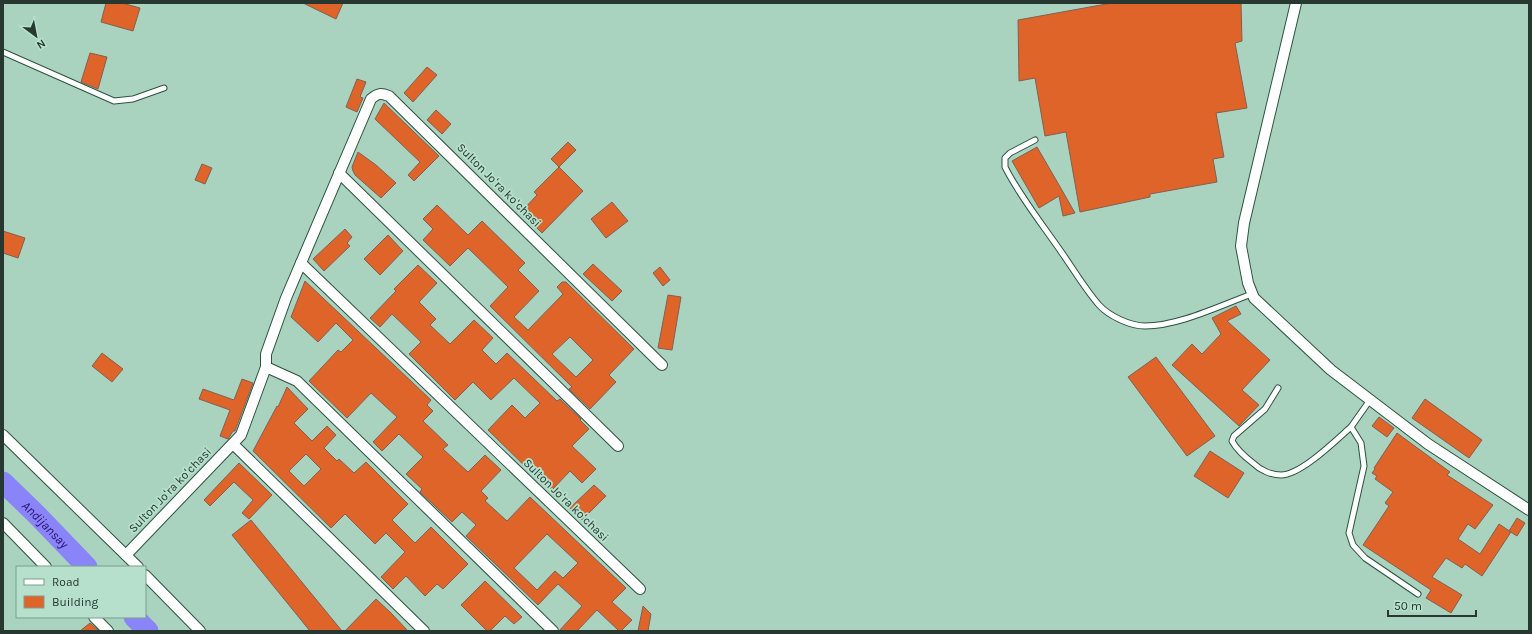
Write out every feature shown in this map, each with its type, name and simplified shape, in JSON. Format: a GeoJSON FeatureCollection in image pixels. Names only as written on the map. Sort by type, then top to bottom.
{"type":"FeatureCollection","features":[{"type":"Feature","properties":{"kind":"street"},"geometry":{"type":"LineString","coordinates":[[1296,3],[1244,223],[1241,246],[1248,283],[1252,294],[1254,298],[1331,370],[1428,444],[1529,510]]}},
{"type":"Feature","properties":{"kind":"street","name":"Sulton Joʻra koʻchasi"},"geometry":{"type":"LineString","coordinates":[[126,555],[241,435],[266,367],[266,354],[286,298],[371,98],[376,94],[383,93],[389,96],[662,364]]}},
{"type":"Feature","properties":{"kind":"street"},"geometry":{"type":"LineString","coordinates":[[339,173],[618,446]]}},
{"type":"Feature","properties":{"kind":"street","name":"Sulton Joʻra koʻchasi"},"geometry":{"type":"LineString","coordinates":[[301,263],[640,589]]}},
{"type":"Feature","properties":{"kind":"street"},"geometry":{"type":"LineString","coordinates":[[266,367],[297,381],[553,631]]}},
{"type":"Feature","properties":{"kind":"street"},"geometry":{"type":"LineString","coordinates":[[3,434],[137,566]]}},
{"type":"Feature","properties":{"kind":"street"},"geometry":{"type":"LineString","coordinates":[[233,444],[424,631]]}},
{"type":"Feature","properties":{"kind":"street"},"geometry":{"type":"LineString","coordinates":[[3,523],[45,566]]}},
{"type":"Feature","properties":{"kind":"street"},"geometry":{"type":"LineString","coordinates":[[146,576],[200,631]]}},
{"type":"Feature","properties":{"kind":"street"},"geometry":{"type":"LineString","coordinates":[[95,618],[108,631]]}},
{"type":"Feature","properties":{"kind":"lane"},"geometry":{"type":"LineString","coordinates":[[3,52],[114,101],[133,99],[164,88]]}},
{"type":"Feature","properties":{"kind":"lane"},"geometry":{"type":"LineString","coordinates":[[1035,140],[1010,153],[1005,158],[1005,166],[1082,281],[1100,305],[1108,312],[1123,321],[1145,326],[1172,322],[1252,294]]}},
{"type":"Feature","properties":{"kind":"lane"},"geometry":{"type":"LineString","coordinates":[[1278,388],[1265,409],[1234,436],[1232,441],[1244,456],[1271,474],[1282,475],[1291,472],[1309,462],[1351,427],[1370,400]]}},
{"type":"Feature","properties":{"kind":"lane"},"geometry":{"type":"LineString","coordinates":[[1351,427],[1361,443],[1364,466],[1349,533],[1353,545],[1365,558],[1418,594]]}},
{"type":"Feature","properties":{"kind":"building"},"geometry":{"type":"Polygon","coordinates":[[[106,3],[122,3],[140,8],[133,31],[101,22],[106,3]]]}},
{"type":"Feature","properties":{"kind":"building"},"geometry":{"type":"Polygon","coordinates":[[[303,3],[343,3],[336,19],[303,3]]]}},
{"type":"Feature","properties":{"kind":"building"},"geometry":{"type":"Polygon","coordinates":[[[1112,3],[1241,3],[1242,41],[1235,43],[1247,108],[1216,113],[1224,157],[1213,159],[1217,182],[1150,194],[1150,197],[1080,212],[1066,132],[1045,136],[1035,78],[1019,81],[1018,20],[1112,3]]]}},
{"type":"Feature","properties":{"kind":"building"},"geometry":{"type":"Polygon","coordinates":[[[90,53],[107,57],[98,89],[81,82],[90,53]]]}},
{"type":"Feature","properties":{"kind":"building"},"geometry":{"type":"Polygon","coordinates":[[[427,67],[437,75],[413,102],[404,93],[427,67]]]}},
{"type":"Feature","properties":{"kind":"building"},"geometry":{"type":"Polygon","coordinates":[[[357,79],[366,82],[360,97],[363,98],[357,112],[346,107],[357,79]]]}},
{"type":"Feature","properties":{"kind":"building"},"geometry":{"type":"Polygon","coordinates":[[[384,103],[439,156],[414,181],[408,175],[420,162],[375,119],[384,103]]]}},
{"type":"Feature","properties":{"kind":"building"},"geometry":{"type":"Polygon","coordinates":[[[436,110],[451,124],[442,134],[427,120],[436,110]]]}},
{"type":"Feature","properties":{"kind":"building"},"geometry":{"type":"Polygon","coordinates":[[[568,142],[576,150],[559,167],[551,159],[568,142]]]}},
{"type":"Feature","properties":{"kind":"building"},"geometry":{"type":"Polygon","coordinates":[[[1037,147],[1075,213],[1063,216],[1059,196],[1039,208],[1012,161],[1037,147]]]}},
{"type":"Feature","properties":{"kind":"building"},"geometry":{"type":"Polygon","coordinates":[[[358,152],[376,165],[396,183],[381,198],[355,175],[353,171],[352,167],[358,152]]]}},
{"type":"Feature","properties":{"kind":"building"},"geometry":{"type":"Polygon","coordinates":[[[202,164],[212,168],[205,184],[195,180],[202,164]]]}},
{"type":"Feature","properties":{"kind":"building"},"geometry":{"type":"Polygon","coordinates":[[[559,167],[583,191],[542,233],[521,212],[537,195],[534,192],[559,167]]]}},
{"type":"Feature","properties":{"kind":"building"},"geometry":{"type":"Polygon","coordinates":[[[612,202],[628,221],[606,238],[591,219],[612,202]]]}},
{"type":"Feature","properties":{"kind":"building"},"geometry":{"type":"Polygon","coordinates":[[[437,205],[468,235],[482,221],[525,263],[518,270],[539,291],[514,317],[528,330],[563,294],[557,287],[562,282],[566,282],[634,349],[609,375],[616,382],[590,409],[569,389],[572,387],[490,306],[508,287],[468,248],[450,266],[423,240],[433,229],[423,219],[437,205]],[[570,337],[552,354],[576,377],[593,360],[570,337]]]}},
{"type":"Feature","properties":{"kind":"building"},"geometry":{"type":"Polygon","coordinates":[[[345,229],[352,237],[347,243],[350,246],[324,271],[313,259],[345,229]]]}},
{"type":"Feature","properties":{"kind":"building"},"geometry":{"type":"Polygon","coordinates":[[[3,231],[25,238],[18,258],[3,253],[3,231]]]}},
{"type":"Feature","properties":{"kind":"building"},"geometry":{"type":"Polygon","coordinates":[[[388,235],[403,251],[380,275],[364,259],[388,235]]]}},
{"type":"Feature","properties":{"kind":"building"},"geometry":{"type":"Polygon","coordinates":[[[593,264],[622,291],[612,301],[583,274],[593,264]]]}},
{"type":"Feature","properties":{"kind":"building"},"geometry":{"type":"Polygon","coordinates":[[[418,265],[437,283],[419,302],[436,319],[430,325],[450,344],[474,320],[493,338],[482,350],[496,364],[507,353],[557,401],[560,399],[589,429],[572,446],[596,469],[582,483],[570,471],[552,490],[540,479],[539,480],[488,430],[512,405],[525,418],[540,403],[514,378],[491,400],[473,382],[455,400],[409,354],[421,342],[392,314],[380,327],[370,318],[396,291],[394,289],[418,265]]]}},
{"type":"Feature","properties":{"kind":"building"},"geometry":{"type":"Polygon","coordinates":[[[660,267],[670,280],[663,286],[653,273],[660,267]]]}},
{"type":"Feature","properties":{"kind":"building"},"geometry":{"type":"Polygon","coordinates":[[[305,281],[431,400],[427,405],[433,411],[423,421],[448,445],[443,449],[468,472],[485,455],[501,470],[481,491],[488,498],[485,501],[507,521],[530,497],[626,588],[612,602],[632,620],[621,631],[619,631],[597,610],[577,631],[559,631],[582,606],[558,584],[538,605],[466,536],[476,525],[462,512],[452,522],[420,492],[422,489],[406,474],[423,457],[399,434],[382,451],[373,442],[397,417],[371,393],[347,418],[309,381],[338,350],[341,352],[353,340],[336,323],[318,342],[291,317],[305,281]],[[547,534],[514,568],[537,590],[555,571],[563,578],[578,563],[547,534]]]}},
{"type":"Feature","properties":{"kind":"building"},"geometry":{"type":"Polygon","coordinates":[[[668,295],[681,297],[672,350],[658,348],[668,295]]]}},
{"type":"Feature","properties":{"kind":"building"},"geometry":{"type":"Polygon","coordinates":[[[1236,306],[1241,314],[1227,321],[1270,360],[1242,390],[1259,405],[1239,426],[1172,365],[1192,344],[1202,354],[1221,334],[1212,318],[1236,306]]]}},
{"type":"Feature","properties":{"kind":"building"},"geometry":{"type":"Polygon","coordinates":[[[102,353],[123,369],[112,382],[92,366],[102,353]]]}},
{"type":"Feature","properties":{"kind":"building"},"geometry":{"type":"Polygon","coordinates":[[[1156,357],[1215,436],[1187,456],[1128,377],[1156,357]]]}},
{"type":"Feature","properties":{"kind":"building"},"geometry":{"type":"Polygon","coordinates":[[[242,379],[253,383],[235,431],[233,431],[228,439],[220,436],[230,410],[199,399],[203,389],[234,400],[242,379]]]}},
{"type":"Feature","properties":{"kind":"building"},"geometry":{"type":"Polygon","coordinates":[[[287,387],[308,409],[294,423],[312,441],[327,426],[336,435],[324,448],[337,461],[339,459],[354,473],[366,462],[408,504],[392,520],[415,543],[431,527],[468,564],[443,589],[437,584],[425,596],[406,576],[393,589],[381,577],[405,552],[386,533],[375,544],[345,514],[331,528],[253,451],[277,406],[278,407],[287,387]],[[306,454],[289,471],[304,486],[321,469],[306,454]]]}},
{"type":"Feature","properties":{"kind":"building"},"geometry":{"type":"Polygon","coordinates":[[[1425,399],[1482,440],[1469,458],[1412,418],[1425,399]]]}},
{"type":"Feature","properties":{"kind":"building"},"geometry":{"type":"Polygon","coordinates":[[[1379,417],[1394,428],[1387,437],[1372,426],[1379,417]]]}},
{"type":"Feature","properties":{"kind":"building"},"geometry":{"type":"Polygon","coordinates":[[[1397,433],[1450,472],[1447,475],[1493,505],[1475,529],[1468,524],[1458,539],[1480,554],[1499,524],[1511,532],[1482,576],[1465,564],[1462,568],[1446,558],[1432,577],[1462,595],[1451,613],[1426,598],[1431,590],[1363,545],[1389,506],[1385,503],[1393,492],[1375,479],[1377,476],[1372,473],[1397,433]]]}},
{"type":"Feature","properties":{"kind":"building"},"geometry":{"type":"Polygon","coordinates":[[[1210,451],[1244,473],[1228,498],[1194,476],[1210,451]]]}},
{"type":"Feature","properties":{"kind":"building"},"geometry":{"type":"Polygon","coordinates":[[[239,463],[272,495],[249,519],[242,513],[253,500],[234,482],[210,506],[204,500],[239,463]]]}},
{"type":"Feature","properties":{"kind":"building"},"geometry":{"type":"Polygon","coordinates":[[[594,485],[606,496],[582,520],[570,508],[594,485]]]}},
{"type":"Feature","properties":{"kind":"building"},"geometry":{"type":"Polygon","coordinates":[[[1517,518],[1525,523],[1517,536],[1509,531],[1517,518]]]}},
{"type":"Feature","properties":{"kind":"building"},"geometry":{"type":"Polygon","coordinates":[[[251,520],[342,631],[310,631],[232,535],[251,520]]]}},
{"type":"Feature","properties":{"kind":"building"},"geometry":{"type":"Polygon","coordinates":[[[485,581],[522,617],[514,624],[505,616],[490,631],[487,631],[461,605],[485,581]]]}},
{"type":"Feature","properties":{"kind":"building"},"geometry":{"type":"Polygon","coordinates":[[[376,599],[391,613],[408,631],[345,631],[376,599]]]}},
{"type":"Feature","properties":{"kind":"building"},"geometry":{"type":"Polygon","coordinates":[[[643,606],[651,614],[648,631],[638,631],[643,606]]]}},
{"type":"Feature","properties":{"kind":"building"},"geometry":{"type":"Polygon","coordinates":[[[90,623],[99,631],[80,631],[90,623]]]}},
{"type":"Feature","properties":{"kind":"waterway","name":"Andijansay"},"geometry":{"type":"LineString","coordinates":[[3,482],[86,566]]}},
{"type":"Feature","properties":{"kind":"waterway","name":"Andijansay"},"geometry":{"type":"LineString","coordinates":[[135,618],[148,631]]}}]}
